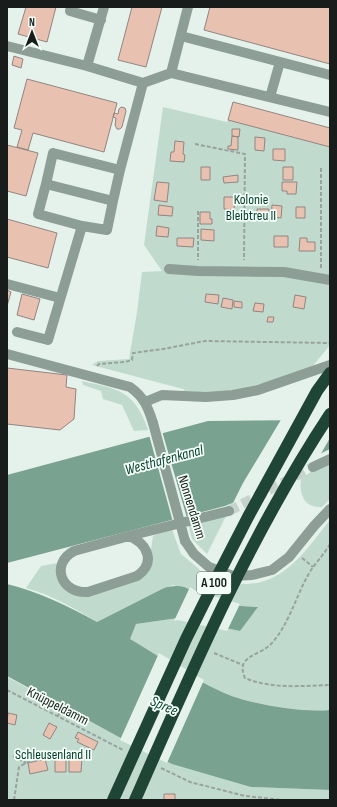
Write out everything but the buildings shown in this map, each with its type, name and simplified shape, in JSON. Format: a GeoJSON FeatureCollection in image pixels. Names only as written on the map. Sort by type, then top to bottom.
{"type":"FeatureCollection","features":[{"type":"Feature","properties":{"kind":"highway","name":"A 100"},"geometry":{"type":"LineString","coordinates":[[113,800],[186,639],[215,581],[248,517],[314,398],[330,373]]}},
{"type":"Feature","properties":{"kind":"highway","name":"A 100"},"geometry":{"type":"LineString","coordinates":[[136,800],[197,660],[221,610],[279,496],[330,414]]}},
{"type":"Feature","properties":{"kind":"street"},"geometry":{"type":"LineString","coordinates":[[71,7],[70,11],[101,20]]}},
{"type":"Feature","properties":{"kind":"street"},"geometry":{"type":"LineString","coordinates":[[88,66],[104,7]]}},
{"type":"Feature","properties":{"kind":"street"},"geometry":{"type":"LineString","coordinates":[[171,73],[188,7]]}},
{"type":"Feature","properties":{"kind":"street"},"geometry":{"type":"LineString","coordinates":[[181,36],[330,75]]}},
{"type":"Feature","properties":{"kind":"street"},"geometry":{"type":"LineString","coordinates":[[7,46],[88,66],[143,83],[171,73],[330,112]]}},
{"type":"Feature","properties":{"kind":"street"},"geometry":{"type":"LineString","coordinates":[[270,97],[280,62]]}},
{"type":"Feature","properties":{"kind":"street"},"geometry":{"type":"LineString","coordinates":[[120,170],[53,153],[38,214],[82,226],[107,230],[120,170],[143,83]]}},
{"type":"Feature","properties":{"kind":"street"},"geometry":{"type":"LineString","coordinates":[[46,184],[113,201]]}},
{"type":"Feature","properties":{"kind":"street"},"geometry":{"type":"LineString","coordinates":[[18,332],[48,340],[82,226]]}},
{"type":"Feature","properties":{"kind":"street"},"geometry":{"type":"LineString","coordinates":[[169,269],[198,271],[284,272],[325,280]]}},
{"type":"Feature","properties":{"kind":"street"},"geometry":{"type":"LineString","coordinates":[[7,284],[60,298]]}},
{"type":"Feature","properties":{"kind":"street","name":"Nonnendamm"},"geometry":{"type":"LineString","coordinates":[[7,354],[130,387],[138,393],[145,402],[153,423],[185,541],[194,554],[209,567],[233,576],[252,575],[272,570],[289,556],[330,509]]}},
{"type":"Feature","properties":{"kind":"street"},"geometry":{"type":"LineString","coordinates":[[318,369],[330,356]]}},
{"type":"Feature","properties":{"kind":"street"},"geometry":{"type":"LineString","coordinates":[[145,402],[162,394],[206,397],[233,395],[258,390],[330,365]]}},
{"type":"Feature","properties":{"kind":"street"},"geometry":{"type":"LineString","coordinates":[[313,467],[330,459]]}},
{"type":"Feature","properties":{"kind":"street"},"geometry":{"type":"LineString","coordinates":[[129,536],[141,543],[147,553],[147,563],[140,574],[88,592],[74,591],[65,584],[61,574],[62,563],[69,554],[74,551],[129,536],[229,511]]}},
{"type":"Feature","properties":{"kind":"path"},"geometry":{"type":"LineString","coordinates":[[195,144],[244,154],[244,272]]}},
{"type":"Feature","properties":{"kind":"path"},"geometry":{"type":"LineString","coordinates":[[321,166],[325,280]]}},
{"type":"Feature","properties":{"kind":"path"},"geometry":{"type":"LineString","coordinates":[[198,211],[198,271]]}},
{"type":"Feature","properties":{"kind":"path"},"geometry":{"type":"LineString","coordinates":[[89,377],[99,364],[132,360],[133,353],[205,341],[330,343]]}},
{"type":"Feature","properties":{"kind":"path"},"geometry":{"type":"LineString","coordinates":[[330,544],[329,549],[308,575],[278,635],[266,648],[245,660],[242,665],[244,678],[256,683],[295,687],[330,685]]}},
{"type":"Feature","properties":{"kind":"path","name":"Knüppeldamm"},"geometry":{"type":"LineString","coordinates":[[7,690],[100,739]]}},
{"type":"Feature","properties":{"kind":"path"},"geometry":{"type":"LineString","coordinates":[[58,716],[62,707]]}},
{"type":"Feature","properties":{"kind":"path"},"geometry":{"type":"LineString","coordinates":[[14,800],[19,767],[60,751]]}},
{"type":"Feature","properties":{"kind":"path"},"geometry":{"type":"LineString","coordinates":[[13,756],[26,763]]}},
{"type":"Feature","properties":{"kind":"path"},"geometry":{"type":"LineString","coordinates":[[182,778],[190,782],[245,796],[283,800]]}},
{"type":"Feature","properties":{"kind":"green space","name":"Kolonie Bleibtreu II"},"geometry":{"type":"Polygon","coordinates":[[[163,107],[227,122],[228,120],[330,147],[330,345],[312,367],[269,382],[235,390],[208,393],[185,391],[183,389],[92,365],[98,361],[129,359],[142,272],[162,271],[144,245],[163,107]]]}},
{"type":"Feature","properties":{"kind":"green space"},"geometry":{"type":"Polygon","coordinates":[[[82,381],[115,389],[128,397],[139,410],[148,430],[134,431],[122,405],[103,399],[101,391],[83,385],[82,381]]]}},
{"type":"Feature","properties":{"kind":"green space"},"geometry":{"type":"Polygon","coordinates":[[[330,463],[330,499],[322,507],[316,507],[307,503],[304,499],[301,490],[301,479],[315,469],[330,463]]]}},
{"type":"Feature","properties":{"kind":"green space"},"geometry":{"type":"Polygon","coordinates":[[[227,514],[207,554],[192,539],[188,524],[227,514]]]}},
{"type":"Feature","properties":{"kind":"green space"},"geometry":{"type":"Polygon","coordinates":[[[330,520],[330,710],[318,711],[275,707],[233,696],[198,680],[129,639],[136,624],[178,618],[240,631],[258,607],[241,606],[173,585],[164,588],[97,622],[54,598],[26,588],[41,566],[58,563],[56,576],[71,593],[148,569],[153,536],[171,527],[181,554],[198,568],[207,579],[242,584],[261,582],[285,570],[295,562],[330,520]]]}},
{"type":"Feature","properties":{"kind":"green space","name":"Schleusenland II"},"geometry":{"type":"Polygon","coordinates":[[[7,677],[117,736],[251,787],[330,790],[330,800],[7,800],[7,677]]]}},
{"type":"Feature","properties":{"kind":"water","name":"Westhafenkanal"},"geometry":{"type":"Polygon","coordinates":[[[330,418],[330,449],[291,468],[235,502],[225,506],[7,563],[7,475],[208,421],[313,420],[330,418]]]}},
{"type":"Feature","properties":{"kind":"water","name":"Spree"},"geometry":{"type":"Polygon","coordinates":[[[7,584],[53,600],[97,622],[164,588],[172,586],[183,587],[193,592],[241,606],[258,607],[240,631],[178,618],[136,624],[130,639],[198,680],[233,696],[275,707],[318,711],[330,710],[330,790],[251,787],[172,764],[7,676],[7,584]]]}},
{"type":"Feature","properties":{"kind":"pier"},"geometry":{"type":"Polygon","coordinates":[[[330,416],[330,438],[319,457],[292,470],[244,500],[232,505],[243,483],[282,418],[330,416]]]}},
{"type":"Feature","properties":{"kind":"pier"},"geometry":{"type":"Polygon","coordinates":[[[162,431],[187,518],[173,522],[149,435],[162,431]]]}},
{"type":"Feature","properties":{"kind":"pier"},"geometry":{"type":"Polygon","coordinates":[[[190,587],[194,590],[240,604],[227,631],[178,620],[174,621],[190,587]]]}},
{"type":"Feature","properties":{"kind":"pier"},"geometry":{"type":"Polygon","coordinates":[[[159,653],[204,680],[167,763],[120,740],[159,653]]]}},
{"type":"Feature","properties":{"kind":"tunnel"},"geometry":{"type":"LineString","coordinates":[[229,511],[313,467]]}}]}
